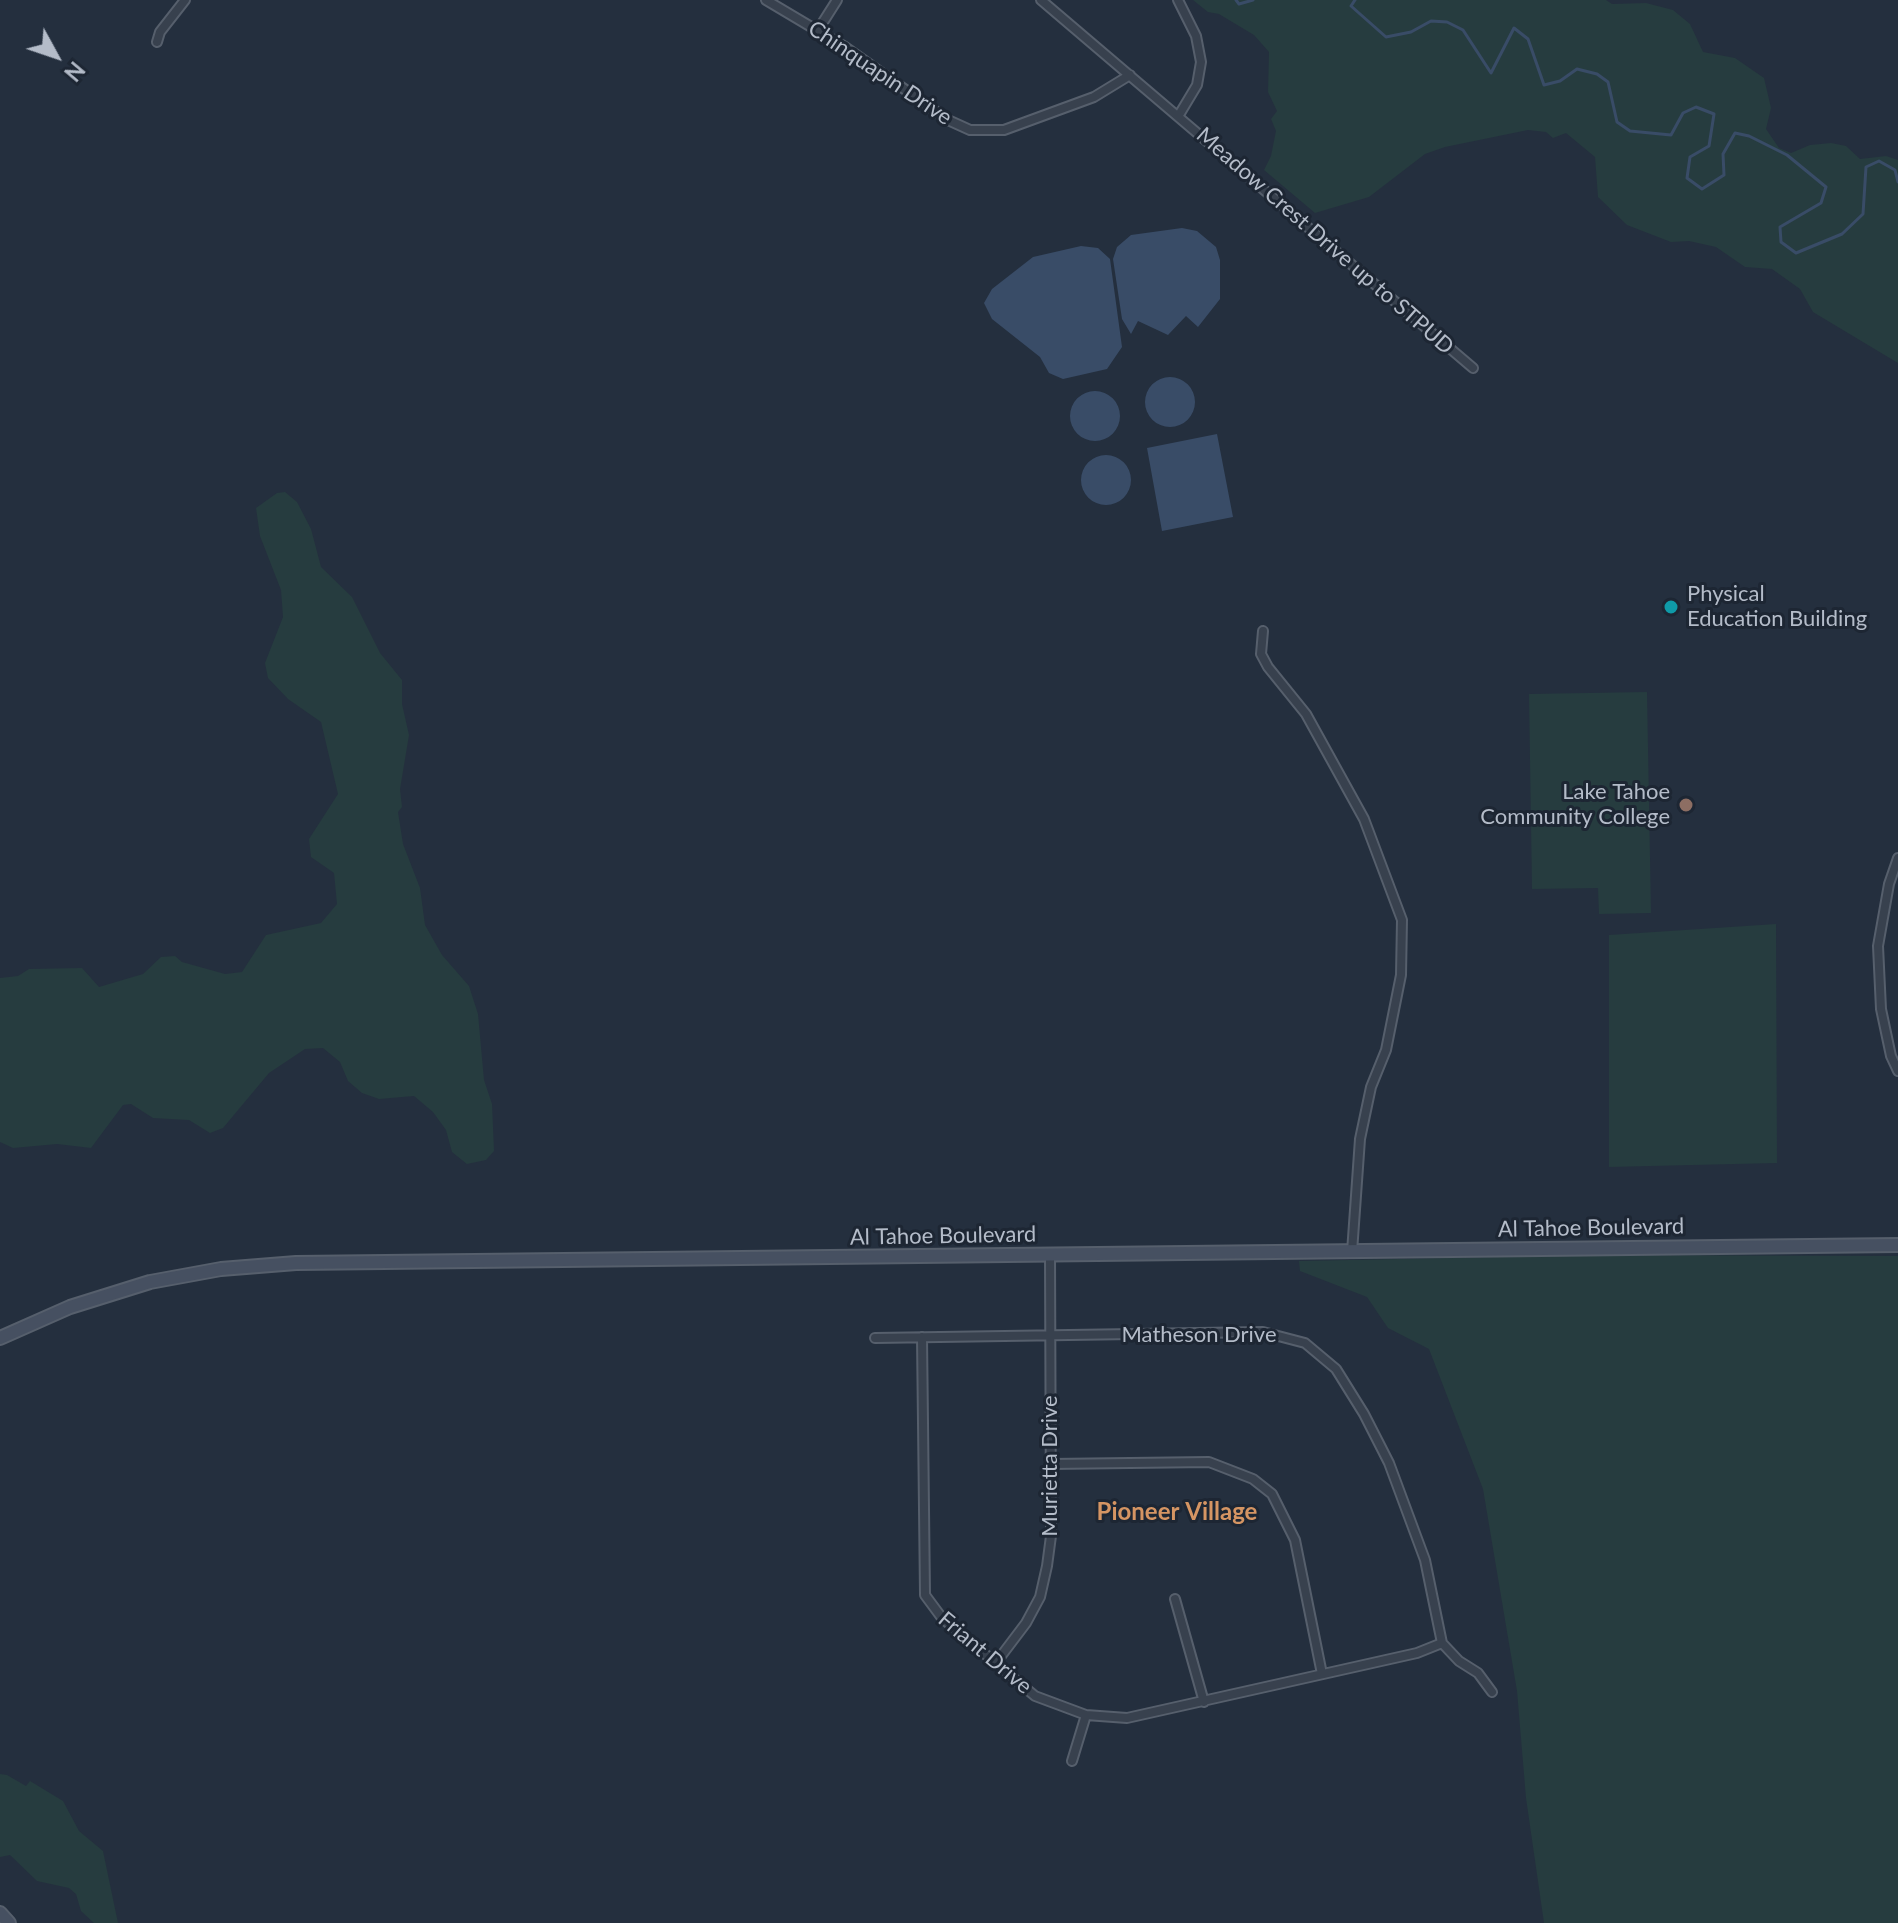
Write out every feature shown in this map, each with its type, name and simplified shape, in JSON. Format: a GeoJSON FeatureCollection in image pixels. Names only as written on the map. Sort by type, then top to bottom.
{"type":"FeatureCollection","features":[{"type":"Feature","properties":{"kind":"main road","name":"Al Tahoe Boulevard"},"geometry":{"type":"LineString","coordinates":[[0,1338],[106,1295],[187,1275],[260,1265],[1898,1245]]}},
{"type":"Feature","properties":{"kind":"main road"},"geometry":{"type":"LineString","coordinates":[[0,1913],[9,1923]]}},
{"type":"Feature","properties":{"kind":"street"},"geometry":{"type":"LineString","coordinates":[[157,42],[160,32],[185,0]]}},
{"type":"Feature","properties":{"kind":"street","name":"Chinquapin Drive"},"geometry":{"type":"LineString","coordinates":[[766,0],[818,30],[948,120],[986,132],[1004,130],[1094,97],[1130,75]]}},
{"type":"Feature","properties":{"kind":"street"},"geometry":{"type":"LineString","coordinates":[[818,30],[837,0]]}},
{"type":"Feature","properties":{"kind":"street","name":"Meadow Crest Drive up to STPUD"},"geometry":{"type":"LineString","coordinates":[[1041,0],[1473,368]]}},
{"type":"Feature","properties":{"kind":"street"},"geometry":{"type":"LineString","coordinates":[[1178,0],[1196,36],[1201,62],[1197,85],[1179,115]]}},
{"type":"Feature","properties":{"kind":"street"},"geometry":{"type":"LineString","coordinates":[[1263,631],[1261,654],[1306,714],[1364,819],[1402,920],[1401,975],[1386,1050],[1371,1087],[1360,1139],[1352,1252]]}},
{"type":"Feature","properties":{"kind":"street"},"geometry":{"type":"LineString","coordinates":[[1898,858],[1882,916],[1878,958],[1885,1035],[1898,1071]]}},
{"type":"Feature","properties":{"kind":"street","name":"Murietta Drive"},"geometry":{"type":"LineString","coordinates":[[995,1664],[1026,1623],[1040,1597],[1051,1536],[1050,1254]]}},
{"type":"Feature","properties":{"kind":"street","name":"Matheson Drive"},"geometry":{"type":"LineString","coordinates":[[875,1338],[1263,1332],[1286,1335],[1323,1354],[1364,1414],[1405,1503],[1425,1560],[1442,1643]]}},
{"type":"Feature","properties":{"kind":"street","name":"Friant Drive"},"geometry":{"type":"LineString","coordinates":[[922,1337],[925,1595],[942,1618],[1035,1696],[1086,1715],[1127,1718],[1417,1653],[1442,1643]]}},
{"type":"Feature","properties":{"kind":"street"},"geometry":{"type":"LineString","coordinates":[[1051,1464],[1209,1462],[1253,1479],[1272,1494],[1295,1540],[1322,1674]]}},
{"type":"Feature","properties":{"kind":"street"},"geometry":{"type":"LineString","coordinates":[[1175,1599],[1204,1702]]}},
{"type":"Feature","properties":{"kind":"street"},"geometry":{"type":"LineString","coordinates":[[1442,1643],[1449,1653],[1478,1673],[1492,1692]]}},
{"type":"Feature","properties":{"kind":"street"},"geometry":{"type":"LineString","coordinates":[[1072,1761],[1086,1715]]}},
{"type":"Feature","properties":{"kind":"green space"},"geometry":{"type":"Polygon","coordinates":[[[1193,0],[1606,0],[1612,4],[1646,3],[1673,10],[1690,24],[1703,52],[1735,58],[1764,78],[1771,108],[1766,129],[1779,148],[1791,153],[1810,145],[1831,143],[1846,146],[1860,159],[1886,156],[1898,160],[1898,363],[1813,312],[1800,289],[1772,269],[1745,267],[1716,247],[1689,241],[1671,242],[1627,225],[1598,197],[1595,157],[1566,133],[1553,138],[1546,132],[1528,130],[1445,147],[1425,154],[1369,197],[1315,213],[1264,170],[1271,156],[1276,131],[1271,119],[1277,111],[1268,92],[1269,52],[1254,35],[1219,14],[1208,12],[1193,0]]]}},
{"type":"Feature","properties":{"kind":"green space"},"geometry":{"type":"Polygon","coordinates":[[[285,492],[297,502],[311,529],[321,567],[352,597],[380,653],[402,680],[402,704],[409,735],[400,789],[402,807],[398,812],[403,844],[420,888],[425,925],[442,955],[469,986],[478,1014],[484,1080],[492,1104],[494,1151],[486,1160],[467,1164],[452,1152],[446,1130],[433,1112],[414,1096],[379,1099],[362,1093],[348,1081],[340,1062],[323,1048],[305,1049],[269,1073],[223,1128],[210,1133],[189,1120],[153,1118],[131,1104],[123,1105],[91,1148],[57,1144],[13,1148],[0,1142],[0,978],[18,976],[29,969],[82,968],[99,987],[143,974],[161,957],[175,956],[182,962],[225,974],[242,972],[266,935],[321,923],[337,904],[334,873],[311,857],[309,839],[338,794],[321,722],[288,699],[268,678],[265,663],[283,617],[281,590],[260,536],[256,508],[277,493],[285,492]]]}},
{"type":"Feature","properties":{"kind":"green space"},"geometry":{"type":"Polygon","coordinates":[[[1647,692],[1651,913],[1599,914],[1598,888],[1532,889],[1529,694],[1647,692]]]}},
{"type":"Feature","properties":{"kind":"green space"},"geometry":{"type":"Polygon","coordinates":[[[1776,924],[1777,1163],[1609,1167],[1609,935],[1776,924]]]}},
{"type":"Feature","properties":{"kind":"green space"},"geometry":{"type":"Polygon","coordinates":[[[1593,1255],[1898,1256],[1898,1923],[1544,1923],[1526,1798],[1517,1691],[1483,1489],[1429,1349],[1388,1328],[1367,1297],[1300,1271],[1299,1261],[1593,1255]]]}},
{"type":"Feature","properties":{"kind":"green space"},"geometry":{"type":"Polygon","coordinates":[[[0,1774],[26,1786],[30,1781],[63,1801],[79,1831],[103,1851],[118,1923],[94,1923],[81,1911],[76,1894],[69,1888],[37,1881],[10,1855],[0,1857],[0,1774]]]}},
{"type":"Feature","properties":{"kind":"water"},"geometry":{"type":"Polygon","coordinates":[[[1182,228],[1197,231],[1216,247],[1220,260],[1220,299],[1198,327],[1186,316],[1168,335],[1138,321],[1131,334],[1122,319],[1113,259],[1117,247],[1131,235],[1182,228]]]}},
{"type":"Feature","properties":{"kind":"water"},"geometry":{"type":"Polygon","coordinates":[[[1081,246],[1098,248],[1110,259],[1122,347],[1107,369],[1063,379],[1049,373],[1040,357],[992,319],[984,303],[992,289],[1033,257],[1081,246]]]}},
{"type":"Feature","properties":{"kind":"water"},"geometry":{"type":"Polygon","coordinates":[[[1170,377],[1188,384],[1195,402],[1188,420],[1170,427],[1152,420],[1145,402],[1152,384],[1170,377]]]}},
{"type":"Feature","properties":{"kind":"water"},"geometry":{"type":"Polygon","coordinates":[[[1095,391],[1113,398],[1120,416],[1113,434],[1095,441],[1077,434],[1070,416],[1077,398],[1095,391]]]}},
{"type":"Feature","properties":{"kind":"water"},"geometry":{"type":"Polygon","coordinates":[[[1217,434],[1233,517],[1162,531],[1147,448],[1217,434]]]}},
{"type":"Feature","properties":{"kind":"water"},"geometry":{"type":"Polygon","coordinates":[[[1106,455],[1124,462],[1131,480],[1124,498],[1106,505],[1088,498],[1081,480],[1088,462],[1106,455]]]}},
{"type":"Feature","properties":{"kind":"waterway"},"geometry":{"type":"LineString","coordinates":[[1236,0],[1239,4],[1253,0]]}},
{"type":"Feature","properties":{"kind":"waterway"},"geometry":{"type":"LineString","coordinates":[[1355,0],[1351,6],[1386,37],[1411,32],[1431,21],[1447,22],[1463,30],[1491,73],[1514,28],[1528,39],[1544,85],[1560,81],[1577,69],[1597,74],[1608,82],[1617,122],[1630,131],[1671,135],[1683,113],[1696,107],[1714,114],[1709,146],[1690,157],[1687,178],[1702,189],[1724,175],[1723,154],[1735,133],[1749,136],[1787,155],[1826,187],[1821,203],[1780,227],[1781,242],[1796,253],[1842,234],[1863,214],[1866,167],[1879,161],[1895,170],[1898,182]]}},
{"type":"Feature","properties":{"kind":"place","name":"Physical Education Building"},"geometry":{"type":"Point","coordinates":[1671,607]}},
{"type":"Feature","properties":{"kind":"place","name":"Lake Tahoe Community College"},"geometry":{"type":"Point","coordinates":[1686,805]}},
{"type":"Feature","properties":{"kind":"district","name":"Pioneer Village"},"geometry":{"type":"Point","coordinates":[1177,1512]}}]}
